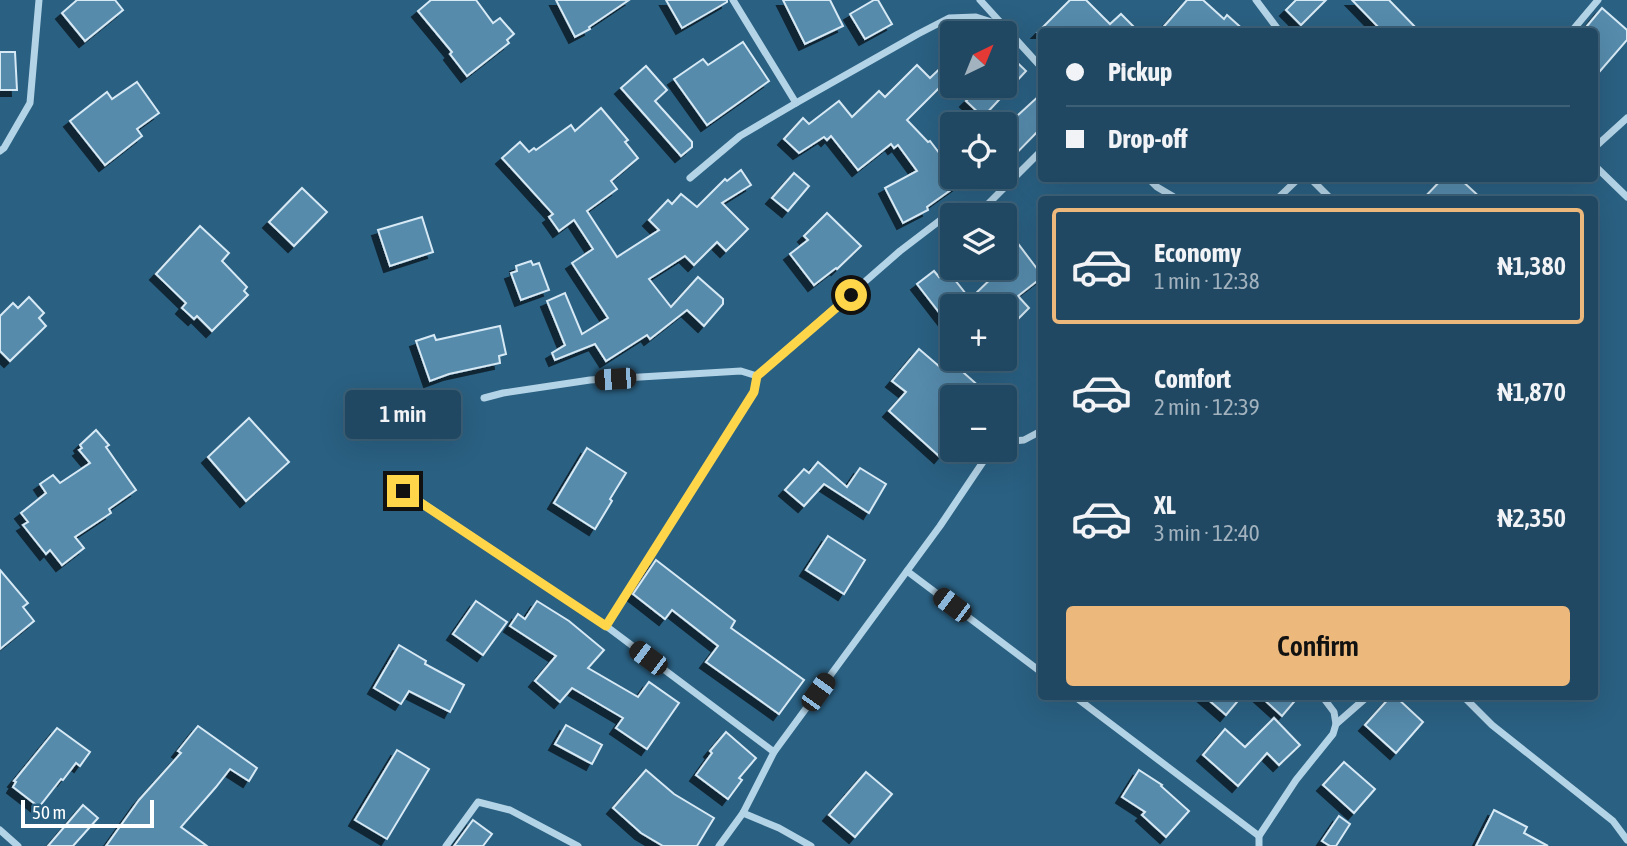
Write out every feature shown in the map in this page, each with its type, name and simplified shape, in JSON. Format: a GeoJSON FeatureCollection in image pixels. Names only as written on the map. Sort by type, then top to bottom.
{"type":"FeatureCollection","features":[{"type":"Feature","properties":{"kind":"street"},"geometry":{"type":"LineString","coordinates":[[0,151],[30,103],[39,0]]}},
{"type":"Feature","properties":{"kind":"street"},"geometry":{"type":"LineString","coordinates":[[733,0],[796,103]]}},
{"type":"Feature","properties":{"kind":"street"},"geometry":{"type":"LineString","coordinates":[[980,0],[999,21]]}},
{"type":"Feature","properties":{"kind":"street"},"geometry":{"type":"LineString","coordinates":[[1256,0],[1277,28]]}},
{"type":"Feature","properties":{"kind":"street"},"geometry":{"type":"LineString","coordinates":[[1574,28],[1598,0]]}},
{"type":"Feature","properties":{"kind":"street"},"geometry":{"type":"LineString","coordinates":[[943,21],[949,18],[976,17],[988,21]]}},
{"type":"Feature","properties":{"kind":"street"},"geometry":{"type":"LineString","coordinates":[[690,178],[740,136],[940,23]]}},
{"type":"Feature","properties":{"kind":"street"},"geometry":{"type":"LineString","coordinates":[[1017,40],[1038,63]]}},
{"type":"Feature","properties":{"kind":"street"},"geometry":{"type":"LineString","coordinates":[[1598,144],[1627,118]]}},
{"type":"Feature","properties":{"kind":"street"},"geometry":{"type":"LineString","coordinates":[[606,626],[754,392],[757,376],[900,251],[951,212],[985,206],[1038,154]]}},
{"type":"Feature","properties":{"kind":"street"},"geometry":{"type":"LineString","coordinates":[[1598,169],[1627,197]]}},
{"type":"Feature","properties":{"kind":"street"},"geometry":{"type":"LineString","coordinates":[[1152,182],[1172,196]]}},
{"type":"Feature","properties":{"kind":"street"},"geometry":{"type":"LineString","coordinates":[[1280,196],[1295,182]]}},
{"type":"Feature","properties":{"kind":"street"},"geometry":{"type":"LineString","coordinates":[[1314,182],[1328,196]]}},
{"type":"Feature","properties":{"kind":"street"},"geometry":{"type":"LineString","coordinates":[[484,398],[590,380],[741,371],[757,376]]}},
{"type":"Feature","properties":{"kind":"street"},"geometry":{"type":"LineString","coordinates":[[1017,441],[1038,433]]}},
{"type":"Feature","properties":{"kind":"street"},"geometry":{"type":"LineString","coordinates":[[719,846],[743,813],[774,752],[940,526],[982,462]]}},
{"type":"Feature","properties":{"kind":"street"},"geometry":{"type":"LineString","coordinates":[[400,488],[606,626],[774,752]]}},
{"type":"Feature","properties":{"kind":"street"},"geometry":{"type":"LineString","coordinates":[[907,571],[1038,670]]}},
{"type":"Feature","properties":{"kind":"street"},"geometry":{"type":"LineString","coordinates":[[1079,700],[1259,836]]}},
{"type":"Feature","properties":{"kind":"street"},"geometry":{"type":"LineString","coordinates":[[1259,846],[1259,836],[1296,780],[1333,734],[1336,724],[1334,712],[1325,700]]}},
{"type":"Feature","properties":{"kind":"street"},"geometry":{"type":"LineString","coordinates":[[1336,724],[1363,700]]}},
{"type":"Feature","properties":{"kind":"street"},"geometry":{"type":"LineString","coordinates":[[1466,700],[1492,725],[1613,821],[1627,840]]}},
{"type":"Feature","properties":{"kind":"street"},"geometry":{"type":"LineString","coordinates":[[446,846],[478,802],[510,810],[578,846]]}},
{"type":"Feature","properties":{"kind":"street"},"geometry":{"type":"LineString","coordinates":[[743,813],[779,828],[811,846]]}},
{"type":"Feature","properties":{"kind":"street"},"geometry":{"type":"LineString","coordinates":[[0,830],[18,846]]}},
{"type":"Feature","properties":{"kind":"building"},"geometry":{"type":"Polygon","coordinates":[[[77,0],[115,0],[123,10],[85,41],[62,13],[77,0]]]}},
{"type":"Feature","properties":{"kind":"building"},"geometry":{"type":"Polygon","coordinates":[[[431,0],[476,0],[493,23],[500,18],[514,34],[507,40],[509,43],[467,76],[450,54],[452,52],[418,11],[431,0]]]}},
{"type":"Feature","properties":{"kind":"building"},"geometry":{"type":"Polygon","coordinates":[[[556,0],[629,0],[575,37],[556,0]]]}},
{"type":"Feature","properties":{"kind":"building"},"geometry":{"type":"Polygon","coordinates":[[[666,0],[727,0],[727,2],[682,28],[666,0]]]}},
{"type":"Feature","properties":{"kind":"building"},"geometry":{"type":"Polygon","coordinates":[[[783,0],[830,0],[843,26],[805,44],[783,0]]]}},
{"type":"Feature","properties":{"kind":"building"},"geometry":{"type":"Polygon","coordinates":[[[878,0],[892,24],[865,39],[850,14],[878,0]]]}},
{"type":"Feature","properties":{"kind":"building"},"geometry":{"type":"Polygon","coordinates":[[[1070,0],[1086,0],[1110,24],[1121,14],[1135,28],[1042,28],[1070,0]]]}},
{"type":"Feature","properties":{"kind":"building"},"geometry":{"type":"Polygon","coordinates":[[[1187,0],[1203,0],[1224,19],[1227,15],[1242,28],[1162,28],[1187,0]]]}},
{"type":"Feature","properties":{"kind":"building"},"geometry":{"type":"Polygon","coordinates":[[[1296,0],[1326,0],[1301,25],[1286,10],[1296,0]]]}},
{"type":"Feature","properties":{"kind":"building"},"geometry":{"type":"Polygon","coordinates":[[[1352,0],[1389,0],[1416,28],[1379,28],[1352,0]]]}},
{"type":"Feature","properties":{"kind":"building"},"geometry":{"type":"Polygon","coordinates":[[[1602,8],[1627,30],[1627,40],[1598,73],[1598,28],[1585,28],[1602,8]]]}},
{"type":"Feature","properties":{"kind":"building"},"geometry":{"type":"Polygon","coordinates":[[[743,42],[769,81],[707,125],[674,79],[703,59],[708,65],[743,42]]]}},
{"type":"Feature","properties":{"kind":"building"},"geometry":{"type":"Polygon","coordinates":[[[0,52],[15,52],[17,90],[0,90],[0,52]]]}},
{"type":"Feature","properties":{"kind":"building"},"geometry":{"type":"Polygon","coordinates":[[[1017,62],[1026,71],[1017,81],[1017,62]]]}},
{"type":"Feature","properties":{"kind":"building"},"geometry":{"type":"Polygon","coordinates":[[[917,65],[930,78],[940,68],[940,87],[907,120],[940,154],[940,189],[952,189],[927,207],[928,210],[903,223],[885,188],[917,171],[898,145],[894,148],[891,144],[858,170],[831,136],[827,140],[824,137],[799,153],[784,139],[803,118],[809,124],[839,101],[852,117],[879,91],[885,97],[917,65]]]}},
{"type":"Feature","properties":{"kind":"building"},"geometry":{"type":"Polygon","coordinates":[[[646,66],[667,90],[655,101],[692,142],[692,147],[681,156],[621,88],[646,66]]]}},
{"type":"Feature","properties":{"kind":"building"},"geometry":{"type":"Polygon","coordinates":[[[137,82],[159,113],[137,129],[142,136],[105,165],[70,121],[107,92],[112,99],[137,82]]]}},
{"type":"Feature","properties":{"kind":"building"},"geometry":{"type":"Polygon","coordinates":[[[1038,97],[1038,131],[1017,153],[1017,116],[1038,97]]]}},
{"type":"Feature","properties":{"kind":"building"},"geometry":{"type":"Polygon","coordinates":[[[969,98],[1001,98],[988,112],[978,112],[966,101],[969,98]]]}},
{"type":"Feature","properties":{"kind":"building"},"geometry":{"type":"Polygon","coordinates":[[[601,108],[628,140],[625,142],[638,158],[611,181],[617,189],[587,211],[617,257],[659,230],[649,220],[668,200],[672,204],[681,194],[697,207],[725,179],[727,181],[741,170],[751,185],[722,203],[748,229],[726,251],[717,242],[694,265],[685,256],[649,279],[671,307],[698,277],[723,299],[723,304],[704,326],[687,310],[650,339],[647,335],[606,361],[595,344],[555,360],[552,353],[565,345],[547,301],[565,293],[582,334],[608,318],[572,263],[593,249],[574,220],[559,231],[549,217],[553,214],[502,158],[520,142],[529,152],[534,148],[536,150],[571,125],[575,131],[601,108]]]}},
{"type":"Feature","properties":{"kind":"building"},"geometry":{"type":"Polygon","coordinates":[[[794,173],[809,186],[788,211],[772,198],[794,173]]]}},
{"type":"Feature","properties":{"kind":"building"},"geometry":{"type":"Polygon","coordinates":[[[1439,182],[1463,182],[1479,196],[1426,196],[1439,182]]]}},
{"type":"Feature","properties":{"kind":"building"},"geometry":{"type":"Polygon","coordinates":[[[302,188],[327,212],[294,246],[269,222],[302,188]]]}},
{"type":"Feature","properties":{"kind":"building"},"geometry":{"type":"Polygon","coordinates":[[[827,213],[861,246],[837,269],[814,285],[790,254],[808,240],[804,236],[827,213]]]}},
{"type":"Feature","properties":{"kind":"building"},"geometry":{"type":"Polygon","coordinates":[[[422,217],[433,252],[390,266],[378,230],[422,217]]]}},
{"type":"Feature","properties":{"kind":"building"},"geometry":{"type":"Polygon","coordinates":[[[200,226],[229,253],[222,261],[247,287],[244,291],[248,295],[212,331],[197,316],[194,319],[182,308],[186,303],[156,274],[200,226]]]}},
{"type":"Feature","properties":{"kind":"building"},"geometry":{"type":"Polygon","coordinates":[[[1017,242],[1038,270],[1038,280],[1018,296],[1029,308],[1017,320],[1017,294],[975,294],[990,280],[1017,280],[1017,242]]]}},
{"type":"Feature","properties":{"kind":"building"},"geometry":{"type":"Polygon","coordinates":[[[531,261],[533,265],[539,263],[549,290],[521,300],[511,273],[517,271],[516,266],[531,261]]]}},
{"type":"Feature","properties":{"kind":"building"},"geometry":{"type":"Polygon","coordinates":[[[934,271],[940,276],[940,280],[955,280],[966,294],[940,294],[940,314],[917,284],[934,271]]]}},
{"type":"Feature","properties":{"kind":"building"},"geometry":{"type":"Polygon","coordinates":[[[29,297],[44,313],[39,318],[46,326],[10,361],[0,351],[0,316],[13,303],[18,308],[29,297]]]}},
{"type":"Feature","properties":{"kind":"building"},"geometry":{"type":"Polygon","coordinates":[[[500,326],[506,354],[499,356],[500,363],[430,381],[416,341],[434,335],[436,340],[500,326]]]}},
{"type":"Feature","properties":{"kind":"building"},"geometry":{"type":"Polygon","coordinates":[[[919,349],[940,367],[940,371],[962,371],[978,385],[940,385],[940,457],[889,411],[906,392],[892,381],[919,349]]]}},
{"type":"Feature","properties":{"kind":"building"},"geometry":{"type":"Polygon","coordinates":[[[249,418],[289,462],[246,501],[208,457],[249,418]]]}},
{"type":"Feature","properties":{"kind":"building"},"geometry":{"type":"Polygon","coordinates":[[[96,430],[109,445],[106,447],[136,490],[109,509],[111,513],[75,537],[84,548],[62,565],[50,550],[46,554],[23,525],[28,522],[21,513],[46,493],[40,484],[53,475],[60,483],[90,463],[79,450],[82,448],[80,445],[96,430]]]}},
{"type":"Feature","properties":{"kind":"building"},"geometry":{"type":"Polygon","coordinates":[[[587,448],[626,473],[595,529],[554,503],[587,448]]]}},
{"type":"Feature","properties":{"kind":"building"},"geometry":{"type":"Polygon","coordinates":[[[818,462],[847,487],[860,468],[886,484],[869,513],[824,484],[804,506],[785,490],[804,469],[809,473],[818,462]]]}},
{"type":"Feature","properties":{"kind":"building"},"geometry":{"type":"Polygon","coordinates":[[[828,536],[865,560],[844,594],[806,570],[828,536]]]}},
{"type":"Feature","properties":{"kind":"building"},"geometry":{"type":"Polygon","coordinates":[[[656,560],[735,621],[731,628],[804,680],[779,714],[706,662],[718,646],[672,610],[665,619],[633,594],[656,560]]]}},
{"type":"Feature","properties":{"kind":"building"},"geometry":{"type":"Polygon","coordinates":[[[0,570],[28,603],[23,607],[34,621],[0,649],[0,570]]]}},
{"type":"Feature","properties":{"kind":"building"},"geometry":{"type":"Polygon","coordinates":[[[476,601],[507,622],[483,655],[453,634],[476,601]]]}},
{"type":"Feature","properties":{"kind":"building"},"geometry":{"type":"Polygon","coordinates":[[[537,601],[569,621],[604,650],[588,668],[638,697],[649,682],[679,703],[647,749],[616,728],[623,718],[572,688],[560,702],[535,681],[556,656],[510,626],[518,614],[525,619],[537,601]]]}},
{"type":"Feature","properties":{"kind":"building"},"geometry":{"type":"Polygon","coordinates":[[[399,645],[426,661],[425,664],[464,685],[450,712],[409,691],[401,704],[374,688],[399,645]]]}},
{"type":"Feature","properties":{"kind":"building"},"geometry":{"type":"Polygon","coordinates":[[[1209,700],[1239,700],[1226,715],[1209,700]]]}},
{"type":"Feature","properties":{"kind":"building"},"geometry":{"type":"Polygon","coordinates":[[[1264,700],[1296,700],[1282,716],[1264,700]]]}},
{"type":"Feature","properties":{"kind":"building"},"geometry":{"type":"Polygon","coordinates":[[[1387,700],[1399,700],[1423,722],[1396,753],[1365,725],[1387,700]]]}},
{"type":"Feature","properties":{"kind":"building"},"geometry":{"type":"Polygon","coordinates":[[[1274,718],[1300,745],[1279,765],[1267,753],[1238,786],[1203,755],[1225,729],[1245,747],[1274,718]]]}},
{"type":"Feature","properties":{"kind":"building"},"geometry":{"type":"Polygon","coordinates":[[[566,725],[602,745],[592,764],[555,744],[566,725]]]}},
{"type":"Feature","properties":{"kind":"building"},"geometry":{"type":"Polygon","coordinates":[[[198,726],[257,768],[249,781],[230,769],[181,827],[207,846],[106,846],[139,800],[181,753],[178,751],[198,726]]]}},
{"type":"Feature","properties":{"kind":"building"},"geometry":{"type":"Polygon","coordinates":[[[57,728],[90,752],[80,766],[76,763],[63,780],[61,779],[39,807],[13,787],[16,782],[14,781],[57,728]]]}},
{"type":"Feature","properties":{"kind":"building"},"geometry":{"type":"Polygon","coordinates":[[[726,732],[756,758],[739,778],[742,780],[728,799],[696,775],[712,753],[710,751],[726,732]]]}},
{"type":"Feature","properties":{"kind":"building"},"geometry":{"type":"Polygon","coordinates":[[[397,750],[429,769],[387,839],[355,820],[397,750]]]}},
{"type":"Feature","properties":{"kind":"building"},"geometry":{"type":"Polygon","coordinates":[[[1344,762],[1375,789],[1354,813],[1323,785],[1344,762]]]}},
{"type":"Feature","properties":{"kind":"building"},"geometry":{"type":"Polygon","coordinates":[[[646,770],[674,794],[714,818],[697,846],[663,846],[641,833],[613,808],[646,770]]]}},
{"type":"Feature","properties":{"kind":"building"},"geometry":{"type":"Polygon","coordinates":[[[1139,770],[1162,785],[1189,811],[1166,837],[1142,815],[1145,812],[1122,797],[1139,770]]]}},
{"type":"Feature","properties":{"kind":"building"},"geometry":{"type":"Polygon","coordinates":[[[866,772],[892,794],[855,837],[829,815],[866,772]]]}},
{"type":"Feature","properties":{"kind":"building"},"geometry":{"type":"Polygon","coordinates":[[[83,805],[98,818],[73,846],[48,846],[83,805]]]}},
{"type":"Feature","properties":{"kind":"building"},"geometry":{"type":"Polygon","coordinates":[[[1494,810],[1527,827],[1524,833],[1548,846],[1476,846],[1494,810]]]}},
{"type":"Feature","properties":{"kind":"building"},"geometry":{"type":"Polygon","coordinates":[[[1339,816],[1350,824],[1336,846],[1330,846],[1322,841],[1339,816]]]}},
{"type":"Feature","properties":{"kind":"building"},"geometry":{"type":"Polygon","coordinates":[[[473,820],[492,834],[483,846],[454,846],[473,820]]]}},
{"type":"Feature","properties":{"kind":"route"},"geometry":{"type":"LineString","coordinates":[[403,491],[606,626],[754,392],[757,376],[851,295]]}}]}
